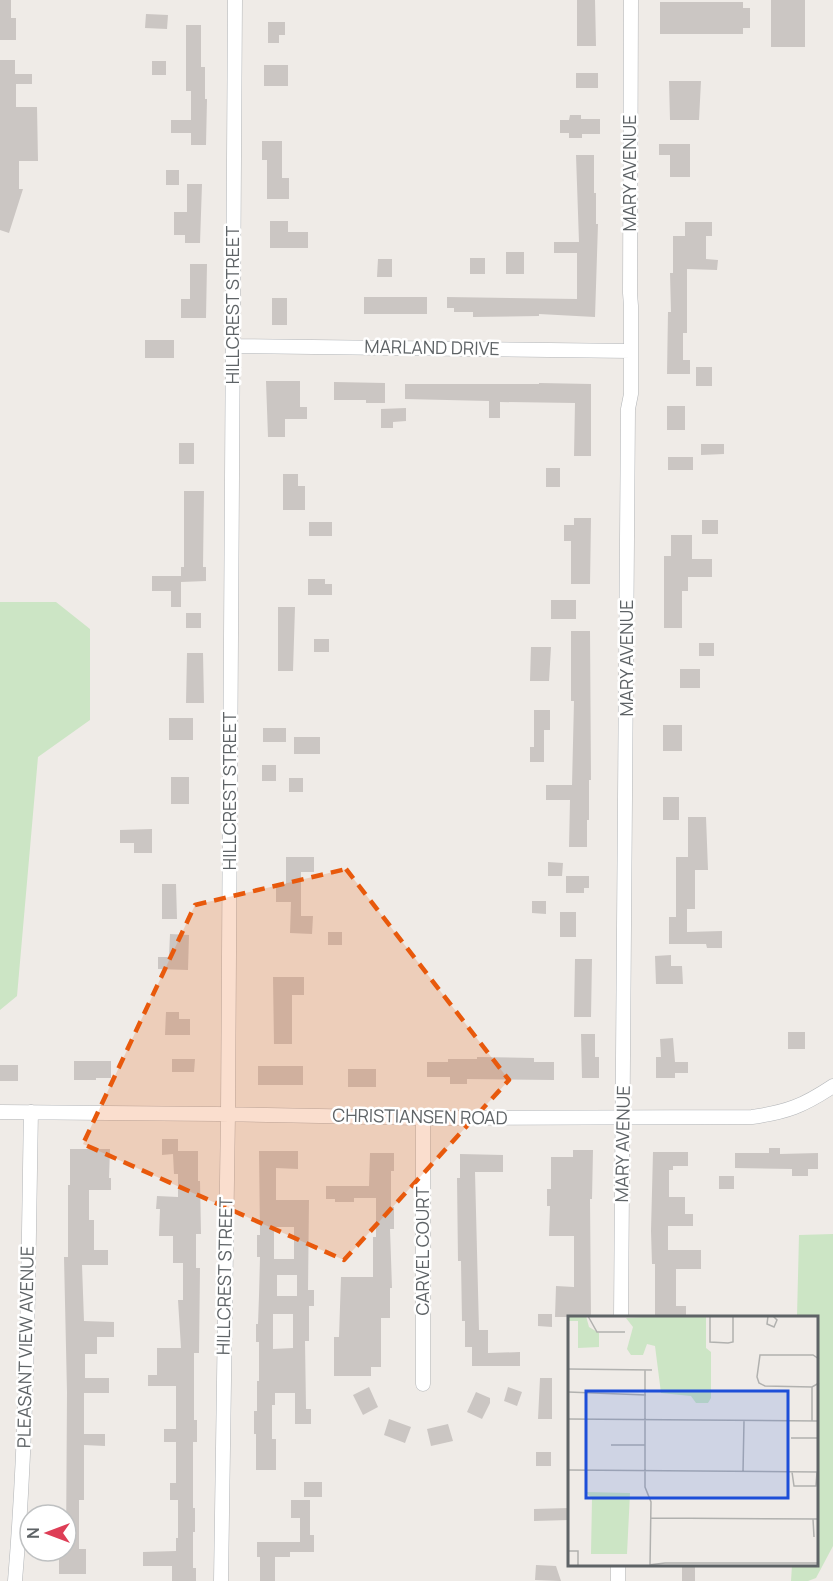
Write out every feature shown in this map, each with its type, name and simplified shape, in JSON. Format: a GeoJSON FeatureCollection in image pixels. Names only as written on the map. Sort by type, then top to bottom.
{"type":"FeatureCollection","features":[{"type":"Feature","properties":{"kind":"street","name":"HILLCREST STREET"},"geometry":{"type":"LineString","coordinates":[[221,1581],[228,1114],[235,0]]}},
{"type":"Feature","properties":{"kind":"street","name":"MARY AVENUE"},"geometry":{"type":"LineString","coordinates":[[621,1316],[628,410],[632,394],[630,0]]}},
{"type":"Feature","properties":{"kind":"street","name":"MARLAND DRIVE"},"geometry":{"type":"LineString","coordinates":[[233,346],[631,351]]}},
{"type":"Feature","properties":{"kind":"street","name":"CHRISTIANSEN ROAD"},"geometry":{"type":"LineString","coordinates":[[0,1112],[423,1118],[752,1117],[778,1114],[798,1108],[833,1086]]}},
{"type":"Feature","properties":{"kind":"street","name":"PLEASANT VIEW AVENUE"},"geometry":{"type":"LineString","coordinates":[[15,1581],[25,1428],[31,1112]]}},
{"type":"Feature","properties":{"kind":"street","name":"CARVEL COURT"},"geometry":{"type":"LineString","coordinates":[[423,1118],[423,1384]]}},
{"type":"Feature","properties":{"kind":"highlighted area"},"geometry":{"type":"Polygon","coordinates":[[[346,869],[509,1080],[344,1260],[83,1144],[195,905],[346,869]]]}},
{"type":"Feature","properties":{"kind":"green space"},"geometry":{"type":"Polygon","coordinates":[[[0,602],[56,602],[90,629],[90,720],[38,757],[17,996],[0,1010],[0,602]]]}},
{"type":"Feature","properties":{"kind":"green space"},"geometry":{"type":"Polygon","coordinates":[[[833,1234],[833,1546],[816,1578],[808,1581],[791,1581],[792,1566],[818,1566],[818,1316],[797,1316],[799,1235],[833,1234]]]}},
{"type":"Feature","properties":{"kind":"building"},"geometry":{"type":"Polygon","coordinates":[[[0,0],[11,0],[11,18],[16,18],[16,40],[0,40],[0,0]]]}},
{"type":"Feature","properties":{"kind":"building"},"geometry":{"type":"Polygon","coordinates":[[[577,0],[595,0],[596,46],[577,46],[577,0]]]}},
{"type":"Feature","properties":{"kind":"building"},"geometry":{"type":"Polygon","coordinates":[[[771,0],[805,0],[805,47],[771,47],[771,0]]]}},
{"type":"Feature","properties":{"kind":"building"},"geometry":{"type":"Polygon","coordinates":[[[660,2],[743,2],[743,8],[750,8],[750,28],[743,28],[743,34],[660,34],[660,2]]]}},
{"type":"Feature","properties":{"kind":"building"},"geometry":{"type":"Polygon","coordinates":[[[146,14],[168,15],[167,29],[145,28],[146,14]]]}},
{"type":"Feature","properties":{"kind":"building"},"geometry":{"type":"Polygon","coordinates":[[[268,22],[285,22],[285,35],[279,35],[279,43],[268,43],[268,22]]]}},
{"type":"Feature","properties":{"kind":"building"},"geometry":{"type":"Polygon","coordinates":[[[186,25],[201,25],[201,67],[205,67],[205,99],[207,99],[206,145],[191,145],[191,133],[171,133],[171,120],[191,120],[191,91],[186,91],[186,25]]]}},
{"type":"Feature","properties":{"kind":"building"},"geometry":{"type":"Polygon","coordinates":[[[0,60],[15,60],[15,74],[32,74],[32,84],[16,84],[16,107],[37,107],[38,161],[19,161],[19,189],[23,189],[9,233],[0,230],[0,60]]]}},
{"type":"Feature","properties":{"kind":"building"},"geometry":{"type":"Polygon","coordinates":[[[152,61],[166,61],[166,75],[152,75],[152,61]]]}},
{"type":"Feature","properties":{"kind":"building"},"geometry":{"type":"Polygon","coordinates":[[[264,65],[288,65],[288,86],[264,86],[264,65]]]}},
{"type":"Feature","properties":{"kind":"building"},"geometry":{"type":"Polygon","coordinates":[[[576,73],[598,73],[598,88],[576,88],[576,73]]]}},
{"type":"Feature","properties":{"kind":"building"},"geometry":{"type":"Polygon","coordinates":[[[669,81],[701,81],[699,120],[670,120],[669,81]]]}},
{"type":"Feature","properties":{"kind":"building"},"geometry":{"type":"Polygon","coordinates":[[[570,115],[581,115],[581,119],[600,119],[600,134],[582,134],[582,138],[569,138],[569,133],[560,133],[560,120],[569,120],[570,115]]]}},
{"type":"Feature","properties":{"kind":"building"},"geometry":{"type":"Polygon","coordinates":[[[262,141],[282,141],[282,178],[289,178],[289,199],[267,199],[267,160],[262,160],[262,141]]]}},
{"type":"Feature","properties":{"kind":"building"},"geometry":{"type":"Polygon","coordinates":[[[659,144],[690,144],[690,177],[670,177],[670,155],[659,155],[659,144]]]}},
{"type":"Feature","properties":{"kind":"building"},"geometry":{"type":"Polygon","coordinates":[[[576,155],[594,155],[594,193],[596,193],[596,224],[598,224],[595,317],[539,314],[539,316],[473,317],[473,312],[454,312],[454,308],[447,308],[447,297],[577,299],[577,253],[554,253],[554,242],[579,242],[576,155]]]}},
{"type":"Feature","properties":{"kind":"building"},"geometry":{"type":"Polygon","coordinates":[[[166,170],[179,170],[179,185],[166,185],[166,170]]]}},
{"type":"Feature","properties":{"kind":"building"},"geometry":{"type":"Polygon","coordinates":[[[187,184],[202,184],[200,243],[185,243],[185,235],[174,235],[174,212],[187,212],[187,184]]]}},
{"type":"Feature","properties":{"kind":"building"},"geometry":{"type":"Polygon","coordinates":[[[270,221],[288,221],[288,232],[308,232],[308,248],[270,248],[270,221]]]}},
{"type":"Feature","properties":{"kind":"building"},"geometry":{"type":"Polygon","coordinates":[[[685,222],[712,222],[712,236],[706,236],[706,259],[718,260],[717,270],[687,269],[687,333],[683,333],[683,360],[690,360],[690,374],[667,374],[673,236],[685,236],[685,222]]]}},
{"type":"Feature","properties":{"kind":"building"},"geometry":{"type":"Polygon","coordinates":[[[506,252],[524,252],[524,274],[506,274],[506,252]]]}},
{"type":"Feature","properties":{"kind":"building"},"geometry":{"type":"Polygon","coordinates":[[[470,258],[485,258],[485,274],[470,274],[470,258]]]}},
{"type":"Feature","properties":{"kind":"building"},"geometry":{"type":"Polygon","coordinates":[[[378,259],[392,259],[392,277],[377,277],[378,259]]]}},
{"type":"Feature","properties":{"kind":"building"},"geometry":{"type":"Polygon","coordinates":[[[190,264],[207,264],[206,318],[181,318],[181,299],[190,299],[190,264]]]}},
{"type":"Feature","properties":{"kind":"building"},"geometry":{"type":"Polygon","coordinates":[[[364,297],[427,297],[427,314],[364,314],[364,297]]]}},
{"type":"Feature","properties":{"kind":"building"},"geometry":{"type":"Polygon","coordinates":[[[272,298],[287,298],[287,325],[272,325],[272,298]]]}},
{"type":"Feature","properties":{"kind":"building"},"geometry":{"type":"Polygon","coordinates":[[[145,340],[174,340],[174,358],[145,358],[145,340]]]}},
{"type":"Feature","properties":{"kind":"building"},"geometry":{"type":"Polygon","coordinates":[[[696,367],[712,367],[712,386],[696,386],[696,367]]]}},
{"type":"Feature","properties":{"kind":"building"},"geometry":{"type":"Polygon","coordinates":[[[266,381],[300,381],[300,407],[307,407],[307,419],[285,419],[285,437],[268,437],[266,381]]]}},
{"type":"Feature","properties":{"kind":"building"},"geometry":{"type":"Polygon","coordinates":[[[334,382],[385,383],[385,403],[366,403],[366,400],[334,400],[334,382]]]}},
{"type":"Feature","properties":{"kind":"building"},"geometry":{"type":"Polygon","coordinates":[[[405,384],[591,384],[591,456],[574,456],[575,403],[500,402],[500,418],[489,418],[489,401],[405,399],[405,384]]]}},
{"type":"Feature","properties":{"kind":"building"},"geometry":{"type":"Polygon","coordinates":[[[667,406],[685,406],[685,430],[667,430],[667,406]]]}},
{"type":"Feature","properties":{"kind":"building"},"geometry":{"type":"Polygon","coordinates":[[[406,408],[406,421],[393,422],[393,428],[381,428],[381,409],[406,408]]]}},
{"type":"Feature","properties":{"kind":"building"},"geometry":{"type":"Polygon","coordinates":[[[179,443],[194,443],[194,464],[179,464],[179,443]]]}},
{"type":"Feature","properties":{"kind":"building"},"geometry":{"type":"Polygon","coordinates":[[[701,444],[724,444],[724,454],[701,455],[701,444]]]}},
{"type":"Feature","properties":{"kind":"building"},"geometry":{"type":"Polygon","coordinates":[[[668,457],[693,457],[693,470],[668,470],[668,457]]]}},
{"type":"Feature","properties":{"kind":"building"},"geometry":{"type":"Polygon","coordinates":[[[546,468],[560,468],[560,487],[546,487],[546,468]]]}},
{"type":"Feature","properties":{"kind":"building"},"geometry":{"type":"Polygon","coordinates":[[[283,474],[298,474],[298,486],[305,486],[305,510],[283,510],[283,474]]]}},
{"type":"Feature","properties":{"kind":"building"},"geometry":{"type":"Polygon","coordinates":[[[184,491],[204,491],[203,567],[206,567],[206,581],[181,582],[181,567],[184,567],[184,491]]]}},
{"type":"Feature","properties":{"kind":"building"},"geometry":{"type":"Polygon","coordinates":[[[574,518],[591,518],[590,584],[571,584],[571,541],[564,541],[564,525],[574,525],[574,518]]]}},
{"type":"Feature","properties":{"kind":"building"},"geometry":{"type":"Polygon","coordinates":[[[702,520],[718,520],[718,534],[702,534],[702,520]]]}},
{"type":"Feature","properties":{"kind":"building"},"geometry":{"type":"Polygon","coordinates":[[[309,522],[332,522],[332,536],[309,536],[309,522]]]}},
{"type":"Feature","properties":{"kind":"building"},"geometry":{"type":"Polygon","coordinates":[[[671,535],[692,535],[692,559],[712,559],[712,577],[688,577],[688,591],[682,591],[682,628],[664,628],[664,556],[671,556],[671,535]]]}},
{"type":"Feature","properties":{"kind":"building"},"geometry":{"type":"Polygon","coordinates":[[[152,576],[181,576],[181,607],[171,607],[171,591],[152,591],[152,576]]]}},
{"type":"Feature","properties":{"kind":"building"},"geometry":{"type":"Polygon","coordinates":[[[308,579],[325,579],[325,584],[332,584],[332,595],[308,595],[308,579]]]}},
{"type":"Feature","properties":{"kind":"building"},"geometry":{"type":"Polygon","coordinates":[[[551,600],[576,600],[576,619],[551,619],[551,600]]]}},
{"type":"Feature","properties":{"kind":"building"},"geometry":{"type":"Polygon","coordinates":[[[278,607],[295,607],[293,671],[278,671],[278,607]]]}},
{"type":"Feature","properties":{"kind":"building"},"geometry":{"type":"Polygon","coordinates":[[[186,613],[201,613],[201,628],[186,628],[186,613]]]}},
{"type":"Feature","properties":{"kind":"building"},"geometry":{"type":"Polygon","coordinates":[[[571,631],[590,631],[591,780],[589,780],[587,847],[569,847],[570,800],[546,800],[546,785],[572,785],[574,701],[571,701],[571,631]]]}},
{"type":"Feature","properties":{"kind":"building"},"geometry":{"type":"Polygon","coordinates":[[[314,639],[329,639],[329,652],[314,652],[314,639]]]}},
{"type":"Feature","properties":{"kind":"building"},"geometry":{"type":"Polygon","coordinates":[[[699,643],[714,643],[714,656],[699,656],[699,643]]]}},
{"type":"Feature","properties":{"kind":"building"},"geometry":{"type":"Polygon","coordinates":[[[531,647],[551,647],[549,681],[530,681],[531,647]]]}},
{"type":"Feature","properties":{"kind":"building"},"geometry":{"type":"Polygon","coordinates":[[[187,653],[203,653],[204,703],[186,703],[187,653]]]}},
{"type":"Feature","properties":{"kind":"building"},"geometry":{"type":"Polygon","coordinates":[[[680,669],[700,669],[700,688],[680,688],[680,669]]]}},
{"type":"Feature","properties":{"kind":"building"},"geometry":{"type":"Polygon","coordinates":[[[534,710],[550,710],[550,730],[544,730],[544,762],[530,762],[530,747],[534,747],[534,710]]]}},
{"type":"Feature","properties":{"kind":"building"},"geometry":{"type":"Polygon","coordinates":[[[169,718],[193,718],[193,740],[169,740],[169,718]]]}},
{"type":"Feature","properties":{"kind":"building"},"geometry":{"type":"Polygon","coordinates":[[[663,725],[682,725],[682,751],[663,751],[663,725]]]}},
{"type":"Feature","properties":{"kind":"building"},"geometry":{"type":"Polygon","coordinates":[[[263,728],[286,728],[286,742],[263,742],[263,728]]]}},
{"type":"Feature","properties":{"kind":"building"},"geometry":{"type":"Polygon","coordinates":[[[294,737],[320,737],[320,754],[294,754],[294,737]]]}},
{"type":"Feature","properties":{"kind":"building"},"geometry":{"type":"Polygon","coordinates":[[[262,765],[276,765],[276,781],[262,781],[262,765]]]}},
{"type":"Feature","properties":{"kind":"building"},"geometry":{"type":"Polygon","coordinates":[[[171,777],[189,777],[189,804],[171,804],[171,777]]]}},
{"type":"Feature","properties":{"kind":"building"},"geometry":{"type":"Polygon","coordinates":[[[289,778],[303,778],[303,792],[289,792],[289,778]]]}},
{"type":"Feature","properties":{"kind":"building"},"geometry":{"type":"Polygon","coordinates":[[[663,797],[679,797],[679,820],[663,820],[663,797]]]}},
{"type":"Feature","properties":{"kind":"building"},"geometry":{"type":"Polygon","coordinates":[[[688,817],[706,817],[708,870],[695,870],[695,909],[687,909],[687,932],[722,931],[722,948],[707,948],[706,944],[669,944],[669,917],[676,917],[676,857],[688,857],[688,817]]]}},
{"type":"Feature","properties":{"kind":"building"},"geometry":{"type":"Polygon","coordinates":[[[152,829],[152,853],[134,853],[134,843],[120,843],[120,830],[152,829]]]}},
{"type":"Feature","properties":{"kind":"building"},"geometry":{"type":"Polygon","coordinates":[[[286,857],[314,857],[314,872],[301,872],[301,916],[313,916],[312,934],[290,933],[291,902],[276,902],[276,884],[286,884],[286,857]]]}},
{"type":"Feature","properties":{"kind":"building"},"geometry":{"type":"Polygon","coordinates":[[[548,862],[563,863],[562,876],[548,876],[548,862]]]}},
{"type":"Feature","properties":{"kind":"building"},"geometry":{"type":"Polygon","coordinates":[[[566,876],[589,876],[589,888],[584,888],[584,893],[566,893],[566,876]]]}},
{"type":"Feature","properties":{"kind":"building"},"geometry":{"type":"Polygon","coordinates":[[[162,884],[176,884],[177,919],[162,919],[162,884]]]}},
{"type":"Feature","properties":{"kind":"building"},"geometry":{"type":"Polygon","coordinates":[[[532,901],[546,901],[546,914],[532,913],[532,901]]]}},
{"type":"Feature","properties":{"kind":"building"},"geometry":{"type":"Polygon","coordinates":[[[560,912],[576,912],[576,937],[560,937],[560,912]]]}},
{"type":"Feature","properties":{"kind":"building"},"geometry":{"type":"Polygon","coordinates":[[[328,932],[342,932],[342,945],[328,945],[328,932]]]}},
{"type":"Feature","properties":{"kind":"building"},"geometry":{"type":"Polygon","coordinates":[[[170,934],[189,935],[188,970],[158,969],[158,957],[169,957],[170,934]]]}},
{"type":"Feature","properties":{"kind":"building"},"geometry":{"type":"Polygon","coordinates":[[[671,955],[671,966],[682,966],[683,984],[656,984],[655,956],[671,955]]]}},
{"type":"Feature","properties":{"kind":"building"},"geometry":{"type":"Polygon","coordinates":[[[575,959],[592,959],[591,1017],[574,1017],[575,959]]]}},
{"type":"Feature","properties":{"kind":"building"},"geometry":{"type":"Polygon","coordinates":[[[273,977],[304,977],[304,995],[292,995],[292,1044],[274,1044],[273,977]]]}},
{"type":"Feature","properties":{"kind":"building"},"geometry":{"type":"Polygon","coordinates":[[[166,1012],[179,1012],[179,1019],[190,1019],[190,1035],[165,1035],[166,1012]]]}},
{"type":"Feature","properties":{"kind":"building"},"geometry":{"type":"Polygon","coordinates":[[[788,1032],[805,1032],[805,1049],[788,1049],[788,1032]]]}},
{"type":"Feature","properties":{"kind":"building"},"geometry":{"type":"Polygon","coordinates":[[[581,1034],[595,1034],[595,1057],[599,1057],[599,1078],[582,1078],[581,1034]]]}},
{"type":"Feature","properties":{"kind":"building"},"geometry":{"type":"Polygon","coordinates":[[[673,1038],[675,1062],[688,1062],[688,1073],[675,1073],[675,1078],[656,1078],[656,1057],[661,1057],[660,1039],[673,1038]]]}},
{"type":"Feature","properties":{"kind":"building"},"geometry":{"type":"Polygon","coordinates":[[[477,1057],[534,1058],[534,1062],[554,1062],[554,1080],[467,1079],[467,1084],[450,1084],[450,1077],[427,1077],[427,1062],[448,1062],[448,1059],[477,1059],[477,1057]]]}},
{"type":"Feature","properties":{"kind":"building"},"geometry":{"type":"Polygon","coordinates":[[[172,1059],[195,1059],[194,1072],[172,1072],[172,1059]]]}},
{"type":"Feature","properties":{"kind":"building"},"geometry":{"type":"Polygon","coordinates":[[[74,1061],[111,1061],[111,1078],[74,1080],[74,1061]]]}},
{"type":"Feature","properties":{"kind":"building"},"geometry":{"type":"Polygon","coordinates":[[[0,1065],[18,1065],[18,1081],[0,1081],[0,1065]]]}},
{"type":"Feature","properties":{"kind":"building"},"geometry":{"type":"Polygon","coordinates":[[[258,1066],[303,1066],[303,1085],[258,1085],[258,1066]]]}},
{"type":"Feature","properties":{"kind":"building"},"geometry":{"type":"Polygon","coordinates":[[[348,1069],[376,1069],[376,1087],[348,1087],[348,1069]]]}},
{"type":"Feature","properties":{"kind":"building"},"geometry":{"type":"Polygon","coordinates":[[[162,1139],[178,1139],[178,1151],[198,1151],[201,1234],[196,1234],[196,1268],[200,1268],[199,1353],[194,1353],[194,1420],[197,1420],[197,1442],[193,1442],[195,1532],[193,1532],[193,1568],[196,1568],[196,1581],[172,1581],[172,1566],[143,1566],[143,1552],[176,1551],[176,1538],[178,1538],[178,1500],[170,1500],[170,1483],[176,1483],[176,1442],[164,1442],[164,1429],[176,1429],[176,1386],[148,1386],[148,1375],[157,1375],[157,1348],[181,1348],[178,1300],[183,1300],[183,1263],[173,1263],[173,1236],[159,1236],[160,1209],[156,1209],[157,1196],[178,1197],[178,1174],[174,1174],[173,1154],[162,1155],[162,1139]]]}},
{"type":"Feature","properties":{"kind":"building"},"geometry":{"type":"Polygon","coordinates":[[[769,1148],[780,1148],[780,1154],[818,1153],[818,1169],[808,1169],[808,1176],[792,1176],[792,1169],[735,1168],[735,1153],[769,1153],[769,1148]]]}},
{"type":"Feature","properties":{"kind":"building"},"geometry":{"type":"Polygon","coordinates":[[[70,1149],[110,1149],[111,1190],[89,1190],[89,1220],[94,1220],[94,1250],[108,1250],[108,1265],[82,1265],[84,1321],[114,1322],[114,1337],[97,1337],[97,1354],[85,1354],[85,1378],[109,1378],[109,1393],[84,1393],[84,1434],[105,1434],[105,1446],[84,1445],[84,1500],[79,1500],[79,1549],[86,1549],[86,1574],[59,1574],[59,1563],[78,1563],[78,1503],[66,1503],[64,1257],[68,1257],[68,1185],[70,1185],[70,1149]]]}},
{"type":"Feature","properties":{"kind":"building"},"geometry":{"type":"Polygon","coordinates":[[[573,1150],[593,1150],[592,1199],[590,1199],[591,1316],[555,1317],[556,1286],[574,1287],[574,1236],[549,1236],[550,1206],[547,1206],[547,1189],[551,1189],[551,1157],[573,1157],[573,1150]]]}},
{"type":"Feature","properties":{"kind":"building"},"geometry":{"type":"Polygon","coordinates":[[[259,1151],[298,1151],[298,1169],[276,1168],[276,1200],[309,1200],[308,1290],[314,1290],[314,1306],[309,1306],[309,1341],[305,1341],[306,1409],[311,1409],[311,1424],[295,1424],[295,1393],[275,1393],[275,1405],[272,1405],[272,1439],[276,1439],[276,1470],[256,1470],[254,1411],[257,1411],[257,1381],[259,1381],[259,1342],[256,1342],[256,1324],[258,1324],[260,1257],[257,1257],[257,1235],[260,1235],[259,1151]],[[274,1227],[274,1259],[294,1259],[294,1227],[274,1227]],[[277,1275],[277,1296],[297,1296],[297,1275],[277,1275]],[[273,1314],[273,1349],[293,1348],[293,1314],[273,1314]]]}},
{"type":"Feature","properties":{"kind":"building"},"geometry":{"type":"Polygon","coordinates":[[[653,1152],[688,1152],[688,1166],[673,1166],[673,1170],[669,1170],[669,1197],[685,1197],[685,1214],[693,1214],[693,1226],[668,1226],[668,1250],[701,1250],[701,1269],[676,1269],[676,1306],[686,1306],[686,1316],[655,1316],[655,1264],[652,1264],[653,1152]]]}},
{"type":"Feature","properties":{"kind":"building"},"geometry":{"type":"Polygon","coordinates":[[[370,1153],[394,1153],[394,1171],[391,1171],[391,1207],[394,1207],[394,1229],[390,1229],[392,1288],[390,1288],[390,1318],[381,1318],[381,1367],[371,1367],[371,1376],[334,1376],[334,1337],[339,1337],[341,1277],[373,1277],[376,1198],[354,1198],[354,1202],[335,1202],[335,1199],[326,1199],[326,1186],[369,1186],[370,1153]]]}},
{"type":"Feature","properties":{"kind":"building"},"geometry":{"type":"Polygon","coordinates":[[[460,1154],[503,1155],[503,1172],[475,1172],[479,1330],[488,1330],[488,1353],[520,1352],[520,1366],[472,1366],[472,1347],[465,1347],[461,1261],[458,1261],[457,1178],[460,1178],[460,1154]]]}},
{"type":"Feature","properties":{"kind":"building"},"geometry":{"type":"Polygon","coordinates":[[[719,1176],[734,1176],[734,1189],[719,1189],[719,1176]]]}},
{"type":"Feature","properties":{"kind":"building"},"geometry":{"type":"Polygon","coordinates":[[[538,1314],[552,1314],[552,1327],[538,1326],[538,1314]]]}},
{"type":"Feature","properties":{"kind":"building"},"geometry":{"type":"Polygon","coordinates":[[[540,1378],[552,1378],[552,1419],[538,1419],[540,1378]]]}},
{"type":"Feature","properties":{"kind":"building"},"geometry":{"type":"Polygon","coordinates":[[[369,1387],[378,1407],[363,1415],[353,1395],[369,1387]]]}},
{"type":"Feature","properties":{"kind":"building"},"geometry":{"type":"Polygon","coordinates":[[[508,1387],[522,1392],[517,1406],[504,1401],[508,1387]]]}},
{"type":"Feature","properties":{"kind":"building"},"geometry":{"type":"Polygon","coordinates":[[[476,1392],[490,1398],[482,1419],[467,1412],[476,1392]]]}},
{"type":"Feature","properties":{"kind":"building"},"geometry":{"type":"Polygon","coordinates":[[[389,1419],[411,1427],[405,1443],[384,1435],[389,1419]]]}},
{"type":"Feature","properties":{"kind":"building"},"geometry":{"type":"Polygon","coordinates":[[[448,1424],[453,1441],[431,1446],[427,1429],[448,1424]]]}},
{"type":"Feature","properties":{"kind":"building"},"geometry":{"type":"Polygon","coordinates":[[[536,1452],[551,1452],[551,1466],[536,1466],[536,1452]]]}},
{"type":"Feature","properties":{"kind":"building"},"geometry":{"type":"Polygon","coordinates":[[[304,1482],[322,1482],[322,1497],[304,1497],[304,1482]]]}},
{"type":"Feature","properties":{"kind":"building"},"geometry":{"type":"Polygon","coordinates":[[[291,1500],[310,1500],[310,1535],[314,1535],[314,1552],[290,1552],[290,1557],[275,1557],[275,1581],[260,1581],[260,1557],[257,1557],[257,1542],[300,1542],[300,1518],[291,1518],[291,1500]]]}},
{"type":"Feature","properties":{"kind":"building"},"geometry":{"type":"Polygon","coordinates":[[[568,1508],[568,1520],[534,1521],[534,1509],[568,1508]]]}},
{"type":"Feature","properties":{"kind":"building"},"geometry":{"type":"Polygon","coordinates":[[[536,1565],[556,1566],[561,1581],[535,1580],[536,1565]]]}},
{"type":"Feature","properties":{"kind":"building"},"geometry":{"type":"Polygon","coordinates":[[[682,1566],[695,1566],[695,1581],[682,1581],[682,1566]]]}}]}
